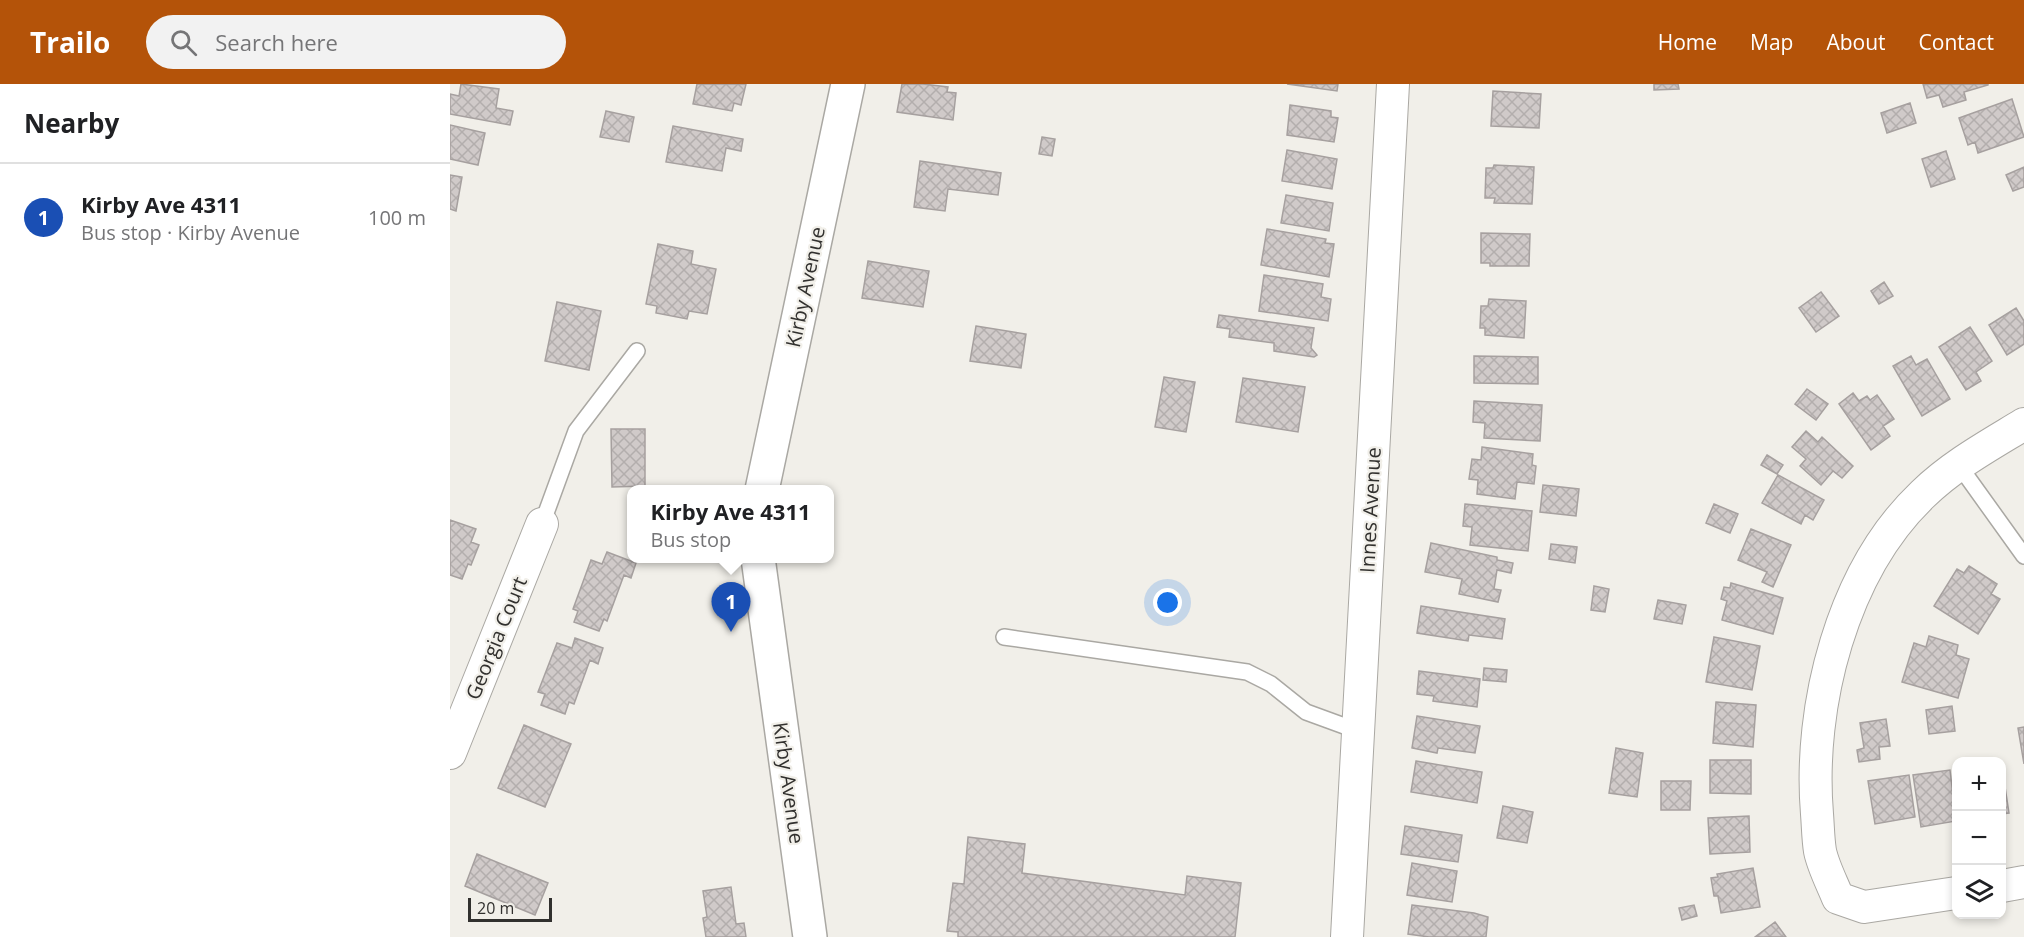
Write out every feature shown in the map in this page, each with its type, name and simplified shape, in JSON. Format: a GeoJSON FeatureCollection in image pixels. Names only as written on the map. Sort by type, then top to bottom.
{"type":"FeatureCollection","features":[{"type":"Feature","properties":{"kind":"street","name":"Kirby Avenue"},"geometry":{"type":"LineString","coordinates":[[763,485],[848,84]]}},
{"type":"Feature","properties":{"kind":"street","name":"Innes Avenue"},"geometry":{"type":"LineString","coordinates":[[1347,937],[1393,84]]}},
{"type":"Feature","properties":{"kind":"street"},"geometry":{"type":"LineString","coordinates":[[1952,894],[1864,907],[1838,898],[1821,852],[1815,785],[1817,732],[1826,679],[1841,628],[1862,579],[1889,533],[1922,495],[1958,464],[2024,424]]}},
{"type":"Feature","properties":{"kind":"street","name":"Georgia Court"},"geometry":{"type":"LineString","coordinates":[[450,753],[542,524]]}},
{"type":"Feature","properties":{"kind":"street","name":"Kirby Avenue"},"geometry":{"type":"LineString","coordinates":[[759,563],[810,937]]}},
{"type":"Feature","properties":{"kind":"street"},"geometry":{"type":"LineString","coordinates":[[2006,885],[2024,882]]}},
{"type":"Feature","properties":{"kind":"lane"},"geometry":{"type":"LineString","coordinates":[[542,524],[576,430],[637,351]]}},
{"type":"Feature","properties":{"kind":"lane"},"geometry":{"type":"LineString","coordinates":[[1958,464],[2024,556]]}},
{"type":"Feature","properties":{"kind":"lane"},"geometry":{"type":"LineString","coordinates":[[1004,637],[1247,672],[1271,684],[1306,712],[1358,730]]}},
{"type":"Feature","properties":{"kind":"building"},"geometry":{"type":"Polygon","coordinates":[[[461,84],[499,89],[496,108],[513,111],[510,125],[450,114],[450,94],[459,96],[461,84]]]}},
{"type":"Feature","properties":{"kind":"building"},"geometry":{"type":"Polygon","coordinates":[[[697,84],[746,84],[741,105],[734,103],[732,111],[693,104],[697,84]]]}},
{"type":"Feature","properties":{"kind":"building"},"geometry":{"type":"Polygon","coordinates":[[[902,84],[948,87],[947,92],[956,93],[953,120],[897,112],[902,84]]]}},
{"type":"Feature","properties":{"kind":"building"},"geometry":{"type":"Polygon","coordinates":[[[1287,84],[1338,84],[1337,91],[1287,84]]]}},
{"type":"Feature","properties":{"kind":"building"},"geometry":{"type":"Polygon","coordinates":[[[1654,84],[1678,84],[1679,89],[1654,90],[1654,84]]]}},
{"type":"Feature","properties":{"kind":"building"},"geometry":{"type":"Polygon","coordinates":[[[1923,84],[1988,85],[1964,92],[1966,100],[1943,107],[1939,95],[1927,98],[1923,84]]]}},
{"type":"Feature","properties":{"kind":"building"},"geometry":{"type":"Polygon","coordinates":[[[1493,91],[1541,94],[1539,128],[1491,126],[1493,91]]]}},
{"type":"Feature","properties":{"kind":"building"},"geometry":{"type":"Polygon","coordinates":[[[2012,99],[2024,137],[1978,153],[1975,142],[1968,145],[1959,118],[2012,99]]]}},
{"type":"Feature","properties":{"kind":"building"},"geometry":{"type":"Polygon","coordinates":[[[1910,103],[1916,123],[1887,133],[1881,113],[1910,103]]]}},
{"type":"Feature","properties":{"kind":"building"},"geometry":{"type":"Polygon","coordinates":[[[1290,105],[1331,111],[1331,117],[1338,118],[1334,142],[1287,135],[1290,105]]]}},
{"type":"Feature","properties":{"kind":"building"},"geometry":{"type":"Polygon","coordinates":[[[606,111],[634,117],[629,142],[600,137],[606,111]]]}},
{"type":"Feature","properties":{"kind":"building"},"geometry":{"type":"Polygon","coordinates":[[[450,125],[485,133],[478,165],[450,159],[450,125]]]}},
{"type":"Feature","properties":{"kind":"building"},"geometry":{"type":"Polygon","coordinates":[[[673,126],[743,139],[741,151],[726,148],[722,171],[666,162],[673,126]]]}},
{"type":"Feature","properties":{"kind":"building"},"geometry":{"type":"Polygon","coordinates":[[[1042,137],[1055,139],[1052,156],[1039,154],[1042,137]]]}},
{"type":"Feature","properties":{"kind":"building"},"geometry":{"type":"Polygon","coordinates":[[[1287,150],[1337,159],[1332,189],[1282,181],[1287,150]]]}},
{"type":"Feature","properties":{"kind":"building"},"geometry":{"type":"Polygon","coordinates":[[[1946,151],[1955,179],[1931,187],[1922,159],[1946,151]]]}},
{"type":"Feature","properties":{"kind":"building"},"geometry":{"type":"Polygon","coordinates":[[[920,161],[1001,173],[998,195],[948,189],[945,211],[914,207],[920,161]]]}},
{"type":"Feature","properties":{"kind":"building"},"geometry":{"type":"Polygon","coordinates":[[[1494,165],[1534,167],[1532,204],[1494,203],[1495,198],[1485,198],[1486,168],[1493,168],[1494,165]]]}},
{"type":"Feature","properties":{"kind":"building"},"geometry":{"type":"Polygon","coordinates":[[[2024,167],[2024,187],[2013,191],[2006,175],[2024,167]]]}},
{"type":"Feature","properties":{"kind":"building"},"geometry":{"type":"Polygon","coordinates":[[[450,175],[462,177],[456,211],[450,209],[450,175]]]}},
{"type":"Feature","properties":{"kind":"building"},"geometry":{"type":"Polygon","coordinates":[[[1286,195],[1333,203],[1329,231],[1281,223],[1286,195]]]}},
{"type":"Feature","properties":{"kind":"building"},"geometry":{"type":"Polygon","coordinates":[[[1267,229],[1326,239],[1325,243],[1334,244],[1329,277],[1261,265],[1267,229]]]}},
{"type":"Feature","properties":{"kind":"building"},"geometry":{"type":"Polygon","coordinates":[[[1481,233],[1530,234],[1529,266],[1490,266],[1490,263],[1481,263],[1481,233]]]}},
{"type":"Feature","properties":{"kind":"building"},"geometry":{"type":"Polygon","coordinates":[[[658,244],[693,251],[691,264],[716,269],[707,314],[689,311],[687,319],[656,313],[657,306],[646,304],[658,244]]]}},
{"type":"Feature","properties":{"kind":"building"},"geometry":{"type":"Polygon","coordinates":[[[868,261],[929,271],[923,307],[862,298],[868,261]]]}},
{"type":"Feature","properties":{"kind":"building"},"geometry":{"type":"Polygon","coordinates":[[[1264,275],[1323,284],[1321,297],[1331,299],[1328,321],[1259,311],[1264,275]]]}},
{"type":"Feature","properties":{"kind":"building"},"geometry":{"type":"Polygon","coordinates":[[[1884,282],[1893,296],[1879,304],[1871,291],[1884,282]]]}},
{"type":"Feature","properties":{"kind":"building"},"geometry":{"type":"Polygon","coordinates":[[[1821,292],[1839,316],[1816,332],[1799,308],[1821,292]]]}},
{"type":"Feature","properties":{"kind":"building"},"geometry":{"type":"Polygon","coordinates":[[[1489,299],[1526,301],[1524,338],[1485,335],[1485,328],[1480,328],[1481,306],[1488,306],[1489,299]]]}},
{"type":"Feature","properties":{"kind":"building"},"geometry":{"type":"Polygon","coordinates":[[[557,302],[601,311],[589,370],[545,361],[557,302]]]}},
{"type":"Feature","properties":{"kind":"building"},"geometry":{"type":"Polygon","coordinates":[[[2016,308],[2024,321],[2024,344],[2007,355],[1989,325],[2016,308]]]}},
{"type":"Feature","properties":{"kind":"building"},"geometry":{"type":"Polygon","coordinates":[[[1219,315],[1314,328],[1311,348],[1317,355],[1314,357],[1274,351],[1274,343],[1229,337],[1230,329],[1217,327],[1219,315]]]}},
{"type":"Feature","properties":{"kind":"building"},"geometry":{"type":"Polygon","coordinates":[[[976,326],[1026,334],[1021,368],[970,361],[976,326]]]}},
{"type":"Feature","properties":{"kind":"building"},"geometry":{"type":"Polygon","coordinates":[[[1970,327],[1992,361],[1976,372],[1981,381],[1966,390],[1939,347],[1970,327]]]}},
{"type":"Feature","properties":{"kind":"building"},"geometry":{"type":"Polygon","coordinates":[[[1474,356],[1538,357],[1538,384],[1474,383],[1474,356]]]}},
{"type":"Feature","properties":{"kind":"building"},"geometry":{"type":"Polygon","coordinates":[[[1911,356],[1916,365],[1927,359],[1950,399],[1922,416],[1893,366],[1911,356]]]}},
{"type":"Feature","properties":{"kind":"building"},"geometry":{"type":"Polygon","coordinates":[[[1164,377],[1195,382],[1186,432],[1155,427],[1164,377]]]}},
{"type":"Feature","properties":{"kind":"building"},"geometry":{"type":"Polygon","coordinates":[[[1243,378],[1305,387],[1298,432],[1236,422],[1243,378]]]}},
{"type":"Feature","properties":{"kind":"building"},"geometry":{"type":"Polygon","coordinates":[[[1807,389],[1828,404],[1816,420],[1795,404],[1807,389]]]}},
{"type":"Feature","properties":{"kind":"building"},"geometry":{"type":"Polygon","coordinates":[[[1853,393],[1859,401],[1867,396],[1870,400],[1877,395],[1894,419],[1883,426],[1890,436],[1871,450],[1839,404],[1853,393]]]}},
{"type":"Feature","properties":{"kind":"building"},"geometry":{"type":"Polygon","coordinates":[[[1474,401],[1542,405],[1540,441],[1484,438],[1485,423],[1473,422],[1474,401]]]}},
{"type":"Feature","properties":{"kind":"building"},"geometry":{"type":"Polygon","coordinates":[[[611,429],[645,429],[645,485],[612,487],[611,429]]]}},
{"type":"Feature","properties":{"kind":"building"},"geometry":{"type":"Polygon","coordinates":[[[1806,431],[1818,442],[1822,437],[1853,466],[1842,478],[1833,471],[1821,485],[1800,466],[1806,459],[1792,447],[1806,431]]]}},
{"type":"Feature","properties":{"kind":"building"},"geometry":{"type":"Polygon","coordinates":[[[1482,447],[1533,454],[1532,465],[1536,466],[1534,484],[1517,482],[1515,499],[1477,494],[1478,480],[1469,479],[1472,459],[1481,460],[1482,447]]]}},
{"type":"Feature","properties":{"kind":"building"},"geometry":{"type":"Polygon","coordinates":[[[1767,455],[1783,465],[1777,474],[1761,465],[1767,455]]]}},
{"type":"Feature","properties":{"kind":"building"},"geometry":{"type":"Polygon","coordinates":[[[1778,475],[1824,500],[1813,520],[1805,515],[1801,524],[1762,503],[1778,475]]]}},
{"type":"Feature","properties":{"kind":"building"},"geometry":{"type":"Polygon","coordinates":[[[1543,485],[1579,489],[1576,516],[1540,512],[1543,485]]]}},
{"type":"Feature","properties":{"kind":"building"},"geometry":{"type":"Polygon","coordinates":[[[1465,504],[1532,511],[1528,551],[1470,545],[1472,527],[1463,526],[1465,504]]]}},
{"type":"Feature","properties":{"kind":"building"},"geometry":{"type":"Polygon","coordinates":[[[1714,504],[1738,514],[1730,533],[1706,523],[1714,504]]]}},
{"type":"Feature","properties":{"kind":"building"},"geometry":{"type":"Polygon","coordinates":[[[450,520],[476,529],[471,542],[479,545],[462,579],[450,575],[450,520]]]}},
{"type":"Feature","properties":{"kind":"building"},"geometry":{"type":"Polygon","coordinates":[[[1751,529],[1791,545],[1773,587],[1762,582],[1767,572],[1738,560],[1751,529]]]}},
{"type":"Feature","properties":{"kind":"building"},"geometry":{"type":"Polygon","coordinates":[[[1431,543],[1497,557],[1497,560],[1513,563],[1511,573],[1497,570],[1494,589],[1501,590],[1498,602],[1459,594],[1462,579],[1425,572],[1431,543]]]}},
{"type":"Feature","properties":{"kind":"building"},"geometry":{"type":"Polygon","coordinates":[[[1551,544],[1577,547],[1575,563],[1549,559],[1551,544]]]}},
{"type":"Feature","properties":{"kind":"building"},"geometry":{"type":"Polygon","coordinates":[[[607,552],[627,560],[627,563],[636,563],[631,578],[624,575],[607,621],[604,619],[599,631],[574,622],[578,611],[573,609],[591,560],[602,564],[607,552]]]}},
{"type":"Feature","properties":{"kind":"building"},"geometry":{"type":"Polygon","coordinates":[[[1969,566],[1997,584],[1991,594],[2000,599],[1978,634],[1934,606],[1957,569],[1964,573],[1969,566]]]}},
{"type":"Feature","properties":{"kind":"building"},"geometry":{"type":"Polygon","coordinates":[[[1731,583],[1783,598],[1773,634],[1722,620],[1727,601],[1721,599],[1724,587],[1730,588],[1731,583]]]}},
{"type":"Feature","properties":{"kind":"building"},"geometry":{"type":"Polygon","coordinates":[[[1594,586],[1609,589],[1605,612],[1591,610],[1594,586]]]}},
{"type":"Feature","properties":{"kind":"building"},"geometry":{"type":"Polygon","coordinates":[[[1658,600],[1686,605],[1682,624],[1654,619],[1658,600]]]}},
{"type":"Feature","properties":{"kind":"building"},"geometry":{"type":"Polygon","coordinates":[[[1421,606],[1505,619],[1502,639],[1469,635],[1468,641],[1417,633],[1421,606]]]}},
{"type":"Feature","properties":{"kind":"building"},"geometry":{"type":"Polygon","coordinates":[[[1929,636],[1958,645],[1956,655],[1969,659],[1958,698],[1902,682],[1914,643],[1926,647],[1929,636]]]}},
{"type":"Feature","properties":{"kind":"building"},"geometry":{"type":"Polygon","coordinates":[[[1714,637],[1760,646],[1752,690],[1706,682],[1714,637]]]}},
{"type":"Feature","properties":{"kind":"building"},"geometry":{"type":"Polygon","coordinates":[[[575,638],[603,648],[598,664],[590,660],[574,704],[569,702],[565,714],[541,705],[545,694],[538,692],[557,643],[572,648],[575,638]]]}},
{"type":"Feature","properties":{"kind":"building"},"geometry":{"type":"Polygon","coordinates":[[[1484,668],[1507,670],[1506,682],[1483,680],[1484,668]]]}},
{"type":"Feature","properties":{"kind":"building"},"geometry":{"type":"Polygon","coordinates":[[[1419,671],[1480,679],[1477,707],[1433,701],[1434,696],[1417,694],[1419,671]]]}},
{"type":"Feature","properties":{"kind":"building"},"geometry":{"type":"Polygon","coordinates":[[[1716,702],[1756,705],[1753,747],[1713,743],[1716,702]]]}},
{"type":"Feature","properties":{"kind":"building"},"geometry":{"type":"Polygon","coordinates":[[[1952,706],[1955,731],[1929,734],[1926,710],[1952,706]]]}},
{"type":"Feature","properties":{"kind":"building"},"geometry":{"type":"Polygon","coordinates":[[[1417,716],[1480,726],[1475,753],[1438,748],[1437,753],[1412,748],[1417,716]]]}},
{"type":"Feature","properties":{"kind":"building"},"geometry":{"type":"Polygon","coordinates":[[[1886,719],[1890,746],[1879,747],[1880,759],[1859,762],[1857,750],[1864,748],[1860,723],[1886,719]]]}},
{"type":"Feature","properties":{"kind":"building"},"geometry":{"type":"Polygon","coordinates":[[[524,725],[571,744],[545,807],[498,788],[524,725]]]}},
{"type":"Feature","properties":{"kind":"building"},"geometry":{"type":"Polygon","coordinates":[[[2024,727],[2024,764],[2018,728],[2024,727]]]}},
{"type":"Feature","properties":{"kind":"building"},"geometry":{"type":"Polygon","coordinates":[[[1616,748],[1643,753],[1637,797],[1609,793],[1616,748]]]}},
{"type":"Feature","properties":{"kind":"building"},"geometry":{"type":"Polygon","coordinates":[[[1710,760],[1751,760],[1751,794],[1710,793],[1710,760]]]}},
{"type":"Feature","properties":{"kind":"building"},"geometry":{"type":"Polygon","coordinates":[[[1416,761],[1482,772],[1477,803],[1411,792],[1416,761]]]}},
{"type":"Feature","properties":{"kind":"building"},"geometry":{"type":"Polygon","coordinates":[[[1950,770],[1952,822],[1921,827],[1913,775],[1950,770]]]}},
{"type":"Feature","properties":{"kind":"building"},"geometry":{"type":"Polygon","coordinates":[[[1909,775],[1915,817],[1875,824],[1868,781],[1909,775]]]}},
{"type":"Feature","properties":{"kind":"building"},"geometry":{"type":"Polygon","coordinates":[[[1661,781],[1691,781],[1690,810],[1661,810],[1661,781]]]}},
{"type":"Feature","properties":{"kind":"building"},"geometry":{"type":"Polygon","coordinates":[[[2006,793],[2009,813],[2006,813],[2006,793]]]}},
{"type":"Feature","properties":{"kind":"building"},"geometry":{"type":"Polygon","coordinates":[[[1503,806],[1533,812],[1527,843],[1497,838],[1503,806]]]}},
{"type":"Feature","properties":{"kind":"building"},"geometry":{"type":"Polygon","coordinates":[[[1749,816],[1750,852],[1710,854],[1708,818],[1749,816]]]}},
{"type":"Feature","properties":{"kind":"building"},"geometry":{"type":"Polygon","coordinates":[[[1405,826],[1462,835],[1458,862],[1401,854],[1405,826]]]}},
{"type":"Feature","properties":{"kind":"building"},"geometry":{"type":"Polygon","coordinates":[[[968,837],[1025,844],[1022,873],[1185,895],[1187,876],[1241,883],[1235,937],[958,937],[958,932],[947,931],[953,883],[964,884],[968,837]]]}},
{"type":"Feature","properties":{"kind":"building"},"geometry":{"type":"Polygon","coordinates":[[[477,854],[548,883],[535,915],[465,886],[477,854]]]}},
{"type":"Feature","properties":{"kind":"building"},"geometry":{"type":"Polygon","coordinates":[[[1412,863],[1457,871],[1452,902],[1407,895],[1412,863]]]}},
{"type":"Feature","properties":{"kind":"building"},"geometry":{"type":"Polygon","coordinates":[[[1753,868],[1760,907],[1721,913],[1718,896],[1714,896],[1711,878],[1718,877],[1717,874],[1753,868]]]}},
{"type":"Feature","properties":{"kind":"building"},"geometry":{"type":"Polygon","coordinates":[[[731,887],[736,924],[744,923],[746,937],[706,937],[703,918],[707,917],[703,891],[731,887]]]}},
{"type":"Feature","properties":{"kind":"building"},"geometry":{"type":"Polygon","coordinates":[[[1412,905],[1488,917],[1486,937],[1429,937],[1408,934],[1412,905]]]}},
{"type":"Feature","properties":{"kind":"building"},"geometry":{"type":"Polygon","coordinates":[[[1694,905],[1697,916],[1682,920],[1679,908],[1694,905]]]}},
{"type":"Feature","properties":{"kind":"building"},"geometry":{"type":"Polygon","coordinates":[[[1775,922],[1786,937],[1755,937],[1775,922]]]}},
{"type":"Feature","properties":{"kind":"place","name":"Kirby Ave 4311"},"geometry":{"type":"Point","coordinates":[731,632]}}]}
